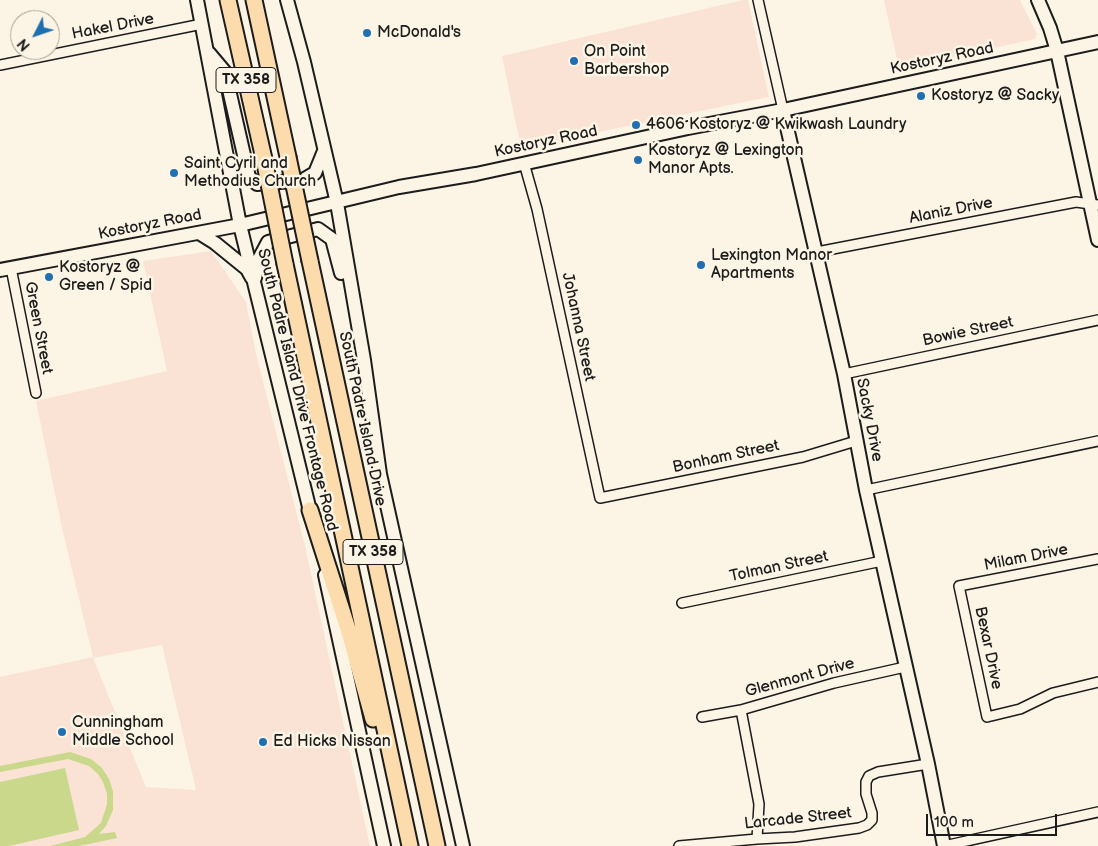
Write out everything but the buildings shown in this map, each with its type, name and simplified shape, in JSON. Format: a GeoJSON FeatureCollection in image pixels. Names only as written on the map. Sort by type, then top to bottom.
{"type":"FeatureCollection","features":[{"type":"Feature","properties":{"kind":"highway","name":"TX 358"},"geometry":{"type":"LineString","coordinates":[[228,0],[264,159],[409,846]]}},
{"type":"Feature","properties":{"kind":"highway","name":"South Padre Island Drive"},"geometry":{"type":"LineString","coordinates":[[254,0],[437,846]]}},
{"type":"Feature","properties":{"kind":"highway"},"geometry":{"type":"LineString","coordinates":[[310,510],[350,632],[409,846]]}},
{"type":"Feature","properties":{"kind":"main road","name":"South Padre Island Drive Frontage Road"},"geometry":{"type":"LineString","coordinates":[[197,0],[240,225],[310,510],[384,846]]}},
{"type":"Feature","properties":{"kind":"main road"},"geometry":{"type":"LineString","coordinates":[[287,0],[305,68],[336,203],[364,360],[380,474],[463,846]]}},
{"type":"Feature","properties":{"kind":"main road"},"geometry":{"type":"LineString","coordinates":[[1038,0],[1057,51],[1094,205],[1098,240]]}},
{"type":"Feature","properties":{"kind":"main road","name":"Kostoryz Road"},"geometry":{"type":"LineString","coordinates":[[5,269],[240,225],[399,187],[476,174],[1098,42]]}},
{"type":"Feature","properties":{"kind":"main road"},"geometry":{"type":"LineString","coordinates":[[207,51],[225,72],[248,177],[257,184],[303,180],[315,173],[324,151]]}},
{"type":"Feature","properties":{"kind":"main road","name":"Sacky Drive"},"geometry":{"type":"LineString","coordinates":[[783,110],[844,374],[866,490],[928,764],[944,846]]}},
{"type":"Feature","properties":{"kind":"main road"},"geometry":{"type":"LineString","coordinates":[[254,282],[259,259],[268,242],[318,229],[332,239],[364,360]]}},
{"type":"Feature","properties":{"kind":"main road"},"geometry":{"type":"LineString","coordinates":[[199,233],[215,243],[247,269],[254,282]]}},
{"type":"Feature","properties":{"kind":"street","name":"Sacky Drive"},"geometry":{"type":"LineString","coordinates":[[758,0],[783,110]]}},
{"type":"Feature","properties":{"kind":"street","name":"Hakel Drive"},"geometry":{"type":"LineString","coordinates":[[0,65],[202,24]]}},
{"type":"Feature","properties":{"kind":"street","name":"Johanna Street"},"geometry":{"type":"LineString","coordinates":[[524,163],[537,209],[600,498]]}},
{"type":"Feature","properties":{"kind":"street","name":"Alaniz Drive"},"geometry":{"type":"LineString","coordinates":[[817,252],[1076,202],[1094,205]]}},
{"type":"Feature","properties":{"kind":"street","name":"Green Street"},"geometry":{"type":"LineString","coordinates":[[5,269],[36,393]]}},
{"type":"Feature","properties":{"kind":"street","name":"Bowie Street"},"geometry":{"type":"LineString","coordinates":[[844,374],[1098,320]]}},
{"type":"Feature","properties":{"kind":"street","name":"Bonham Street"},"geometry":{"type":"LineString","coordinates":[[600,498],[803,457],[856,441]]}},
{"type":"Feature","properties":{"kind":"street"},"geometry":{"type":"LineString","coordinates":[[866,490],[1098,441]]}},
{"type":"Feature","properties":{"kind":"street","name":"Milam Drive"},"geometry":{"type":"LineString","coordinates":[[959,586],[1098,559]]}},
{"type":"Feature","properties":{"kind":"street","name":"Tolman Street"},"geometry":{"type":"LineString","coordinates":[[682,603],[882,561]]}},
{"type":"Feature","properties":{"kind":"street","name":"Bexar Drive"},"geometry":{"type":"LineString","coordinates":[[959,586],[987,717],[1020,709],[1053,693],[1098,682]]}},
{"type":"Feature","properties":{"kind":"street","name":"Glenmont Drive"},"geometry":{"type":"LineString","coordinates":[[702,717],[741,710],[834,683],[905,666]]}},
{"type":"Feature","properties":{"kind":"street"},"geometry":{"type":"LineString","coordinates":[[741,710],[759,804],[757,839]]}},
{"type":"Feature","properties":{"kind":"street","name":"Larcade Street"},"geometry":{"type":"LineString","coordinates":[[679,846],[804,836],[859,828],[867,825],[872,820],[872,813],[866,794],[866,782],[869,776],[878,772],[928,764]]}},
{"type":"Feature","properties":{"kind":"street"},"geometry":{"type":"LineString","coordinates":[[944,846],[1098,812]]}},
{"type":"Feature","properties":{"kind":"shaded area"},"geometry":{"type":"Polygon","coordinates":[[[748,0],[769,97],[521,148],[502,56],[748,0]]]}},
{"type":"Feature","properties":{"kind":"shaded area"},"geometry":{"type":"Polygon","coordinates":[[[884,0],[1020,0],[1037,34],[1035,39],[899,69],[884,0]]]}},
{"type":"Feature","properties":{"kind":"shaded area"},"geometry":{"type":"Polygon","coordinates":[[[211,251],[246,302],[256,354],[305,546],[370,846],[0,846],[0,677],[93,657],[62,528],[36,401],[167,371],[143,261],[211,251]],[[162,645],[93,658],[146,787],[196,790],[162,645]]]}},
{"type":"Feature","properties":{"kind":"green space"},"geometry":{"type":"Polygon","coordinates":[[[70,752],[91,759],[102,768],[109,779],[113,791],[113,810],[106,826],[99,834],[115,832],[117,838],[79,846],[50,846],[85,837],[101,823],[107,804],[107,794],[98,774],[89,766],[68,759],[0,772],[0,766],[70,752]]]}},
{"type":"Feature","properties":{"kind":"green space"},"geometry":{"type":"Polygon","coordinates":[[[65,768],[79,830],[9,846],[0,846],[0,782],[65,768]]]}},
{"type":"Feature","properties":{"kind":"place","name":"McDonald's"},"geometry":{"type":"Point","coordinates":[367,33]}},
{"type":"Feature","properties":{"kind":"place","name":"On Point Barbershop"},"geometry":{"type":"Point","coordinates":[574,61]}},
{"type":"Feature","properties":{"kind":"place","name":"Kostoryz @ Sacky"},"geometry":{"type":"Point","coordinates":[921,96]}},
{"type":"Feature","properties":{"kind":"place","name":"4606 Kostoryz @ Kwikwash Laundry"},"geometry":{"type":"Point","coordinates":[636,125]}},
{"type":"Feature","properties":{"kind":"place","name":"Kostoryz @ Lexington Manor Apts."},"geometry":{"type":"Point","coordinates":[638,160]}},
{"type":"Feature","properties":{"kind":"place","name":"Saint Cyril and Methodius Church"},"geometry":{"type":"Point","coordinates":[174,173]}},
{"type":"Feature","properties":{"kind":"place","name":"Lexington Manor Apartments"},"geometry":{"type":"Point","coordinates":[701,265]}},
{"type":"Feature","properties":{"kind":"place","name":"Kostoryz @ Green / Spid"},"geometry":{"type":"Point","coordinates":[49,277]}},
{"type":"Feature","properties":{"kind":"place","name":"Cunningham Middle School"},"geometry":{"type":"Point","coordinates":[62,732]}},
{"type":"Feature","properties":{"kind":"place","name":"Ed Hicks Nissan"},"geometry":{"type":"Point","coordinates":[263,742]}}]}
